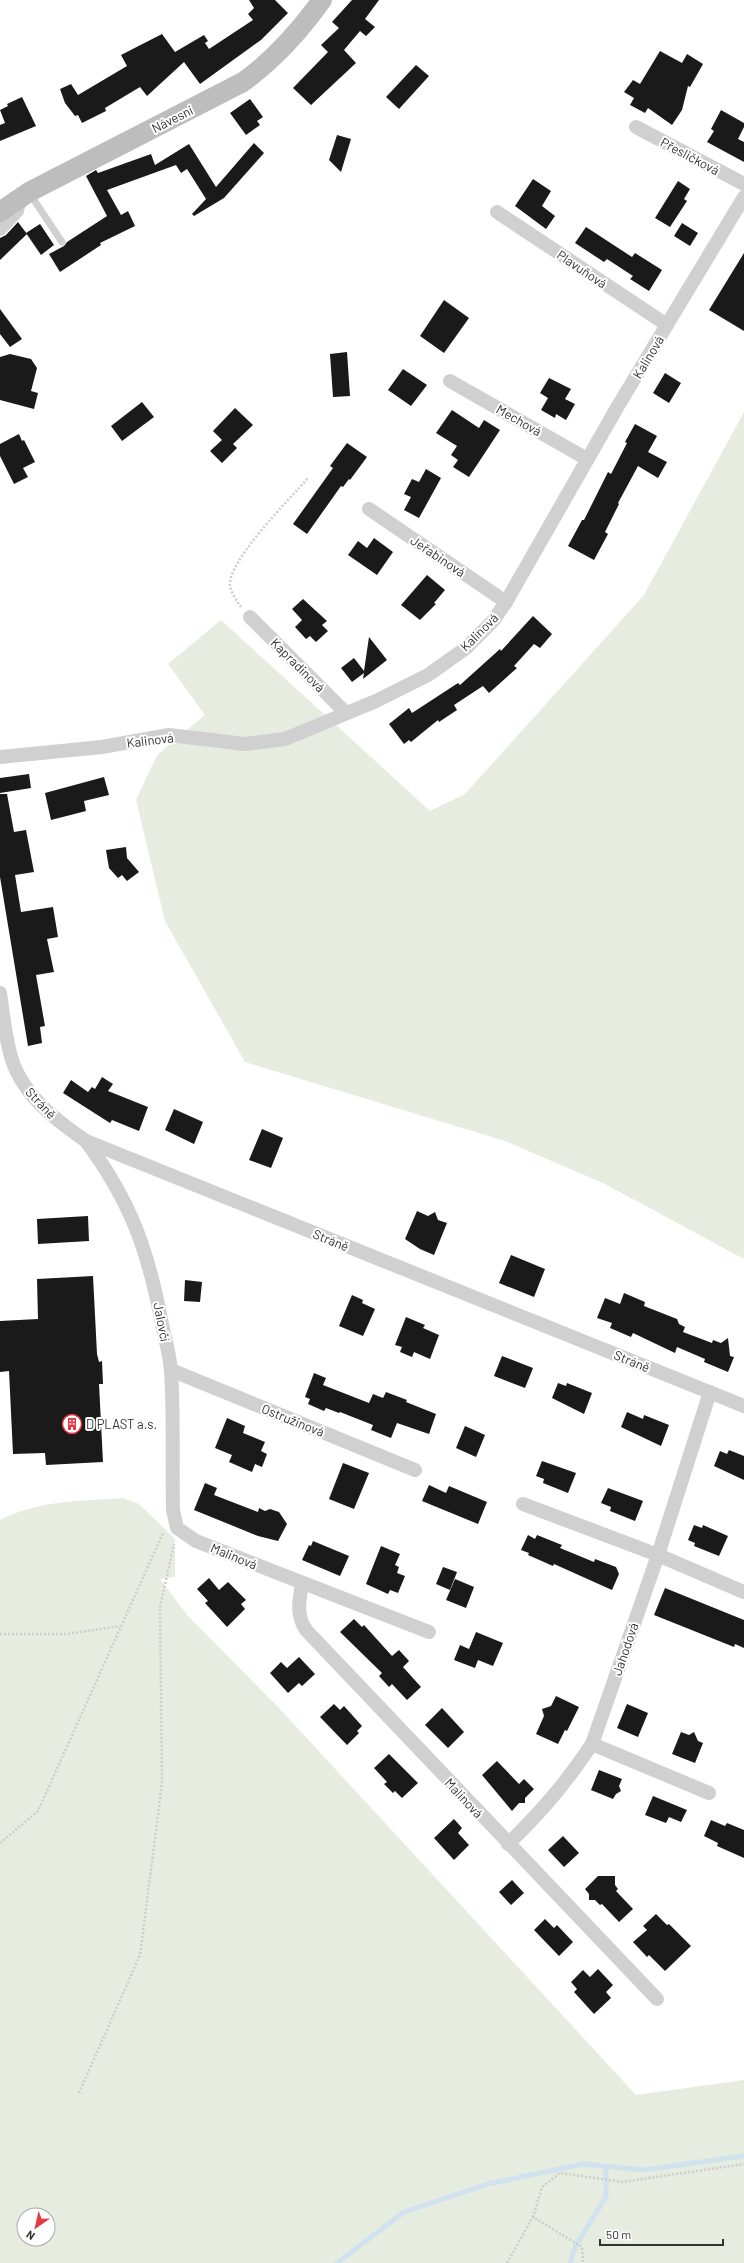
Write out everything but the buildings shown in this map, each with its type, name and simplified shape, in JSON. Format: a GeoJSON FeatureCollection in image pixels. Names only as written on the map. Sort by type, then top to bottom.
{"type":"FeatureCollection","features":[{"type":"Feature","properties":{"kind":"street","name":"Návesní"},"geometry":{"type":"LineString","coordinates":[[0,212],[24,195],[243,82],[262,68],[292,40],[322,0]]}},
{"type":"Feature","properties":{"kind":"street","name":"Přesličková"},"geometry":{"type":"LineString","coordinates":[[636,127],[744,184]]}},
{"type":"Feature","properties":{"kind":"street"},"geometry":{"type":"LineString","coordinates":[[0,229],[18,211],[24,195]]}},
{"type":"Feature","properties":{"kind":"street","name":"Kalinová"},"geometry":{"type":"LineString","coordinates":[[0,756],[102,747],[169,735],[246,744],[285,739],[428,675],[466,648],[493,621],[506,602],[587,459],[744,197]]}},
{"type":"Feature","properties":{"kind":"street","name":"Plavuňová"},"geometry":{"type":"LineString","coordinates":[[497,212],[667,325]]}},
{"type":"Feature","properties":{"kind":"street","name":"Mechová"},"geometry":{"type":"LineString","coordinates":[[450,381],[587,459]]}},
{"type":"Feature","properties":{"kind":"street","name":"Jeřabinová"},"geometry":{"type":"LineString","coordinates":[[369,509],[506,602]]}},
{"type":"Feature","properties":{"kind":"street","name":"Kapradinová"},"geometry":{"type":"LineString","coordinates":[[250,617],[346,713]]}},
{"type":"Feature","properties":{"kind":"street","name":"Stráně"},"geometry":{"type":"LineString","coordinates":[[0,993],[10,1053],[17,1072],[28,1091],[49,1113],[86,1141],[744,1406]]}},
{"type":"Feature","properties":{"kind":"street","name":"Jalovčí"},"geometry":{"type":"LineString","coordinates":[[86,1141],[108,1172],[122,1196],[144,1245],[156,1291],[171,1370],[176,1524]]}},
{"type":"Feature","properties":{"kind":"street","name":"Ostružinová"},"geometry":{"type":"LineString","coordinates":[[171,1370],[415,1470]]}},
{"type":"Feature","properties":{"kind":"street","name":"Jahodová"},"geometry":{"type":"LineString","coordinates":[[508,1844],[546,1806],[569,1778],[592,1744],[658,1555],[710,1392]]}},
{"type":"Feature","properties":{"kind":"street"},"geometry":{"type":"LineString","coordinates":[[523,1504],[658,1555],[744,1592]]}},
{"type":"Feature","properties":{"kind":"street","name":"Malinová"},"geometry":{"type":"LineString","coordinates":[[176,1524],[196,1541],[302,1584],[428,1632]]}},
{"type":"Feature","properties":{"kind":"street","name":"Malinová"},"geometry":{"type":"LineString","coordinates":[[302,1584],[299,1612],[301,1622],[306,1630],[657,1999]]}},
{"type":"Feature","properties":{"kind":"street"},"geometry":{"type":"LineString","coordinates":[[592,1744],[708,1793]]}},
{"type":"Feature","properties":{"kind":"lane"},"geometry":{"type":"LineString","coordinates":[[24,195],[62,242]]}},
{"type":"Feature","properties":{"kind":"path"},"geometry":{"type":"LineString","coordinates":[[250,617],[239,604],[230,586],[232,574],[246,549],[308,478]]}},
{"type":"Feature","properties":{"kind":"path"},"geometry":{"type":"LineString","coordinates":[[0,1843],[38,1811],[120,1626],[167,1525],[176,1524],[160,1607],[162,1784],[140,1955],[79,2093]]}},
{"type":"Feature","properties":{"kind":"path"},"geometry":{"type":"LineString","coordinates":[[0,1634],[67,1634],[120,1626]]}},
{"type":"Feature","properties":{"kind":"path"},"geometry":{"type":"LineString","coordinates":[[507,2263],[533,2216],[542,2187],[560,2173],[622,2182],[744,2164]]}},
{"type":"Feature","properties":{"kind":"path"},"geometry":{"type":"LineString","coordinates":[[533,2216],[582,2247],[583,2262]]}},
{"type":"Feature","properties":{"kind":"shaded area"},"geometry":{"type":"Polygon","coordinates":[[[744,412],[744,1259],[605,1184],[505,1141],[245,1062],[165,921],[136,800],[157,755],[205,715],[168,664],[221,620],[430,811],[465,794],[644,595],[744,412]]]}},
{"type":"Feature","properties":{"kind":"shaded area"},"geometry":{"type":"Polygon","coordinates":[[[123,1498],[139,1504],[175,1539],[175,1577],[160,1579],[188,1616],[278,1707],[636,2095],[744,2080],[744,2263],[0,2263],[0,1520],[15,1513],[45,1505],[75,1501],[123,1498]]]}},
{"type":"Feature","properties":{"kind":"waterway"},"geometry":{"type":"LineString","coordinates":[[337,2263],[404,2212],[488,2184],[583,2164],[643,2170],[744,2156]]}},
{"type":"Feature","properties":{"kind":"waterway"},"geometry":{"type":"LineString","coordinates":[[570,2263],[576,2245],[606,2197],[606,2167]]}},
{"type":"Feature","properties":{"kind":"place","name":"D PLAST a.s."},"geometry":{"type":"Point","coordinates":[72,1424]}}]}
